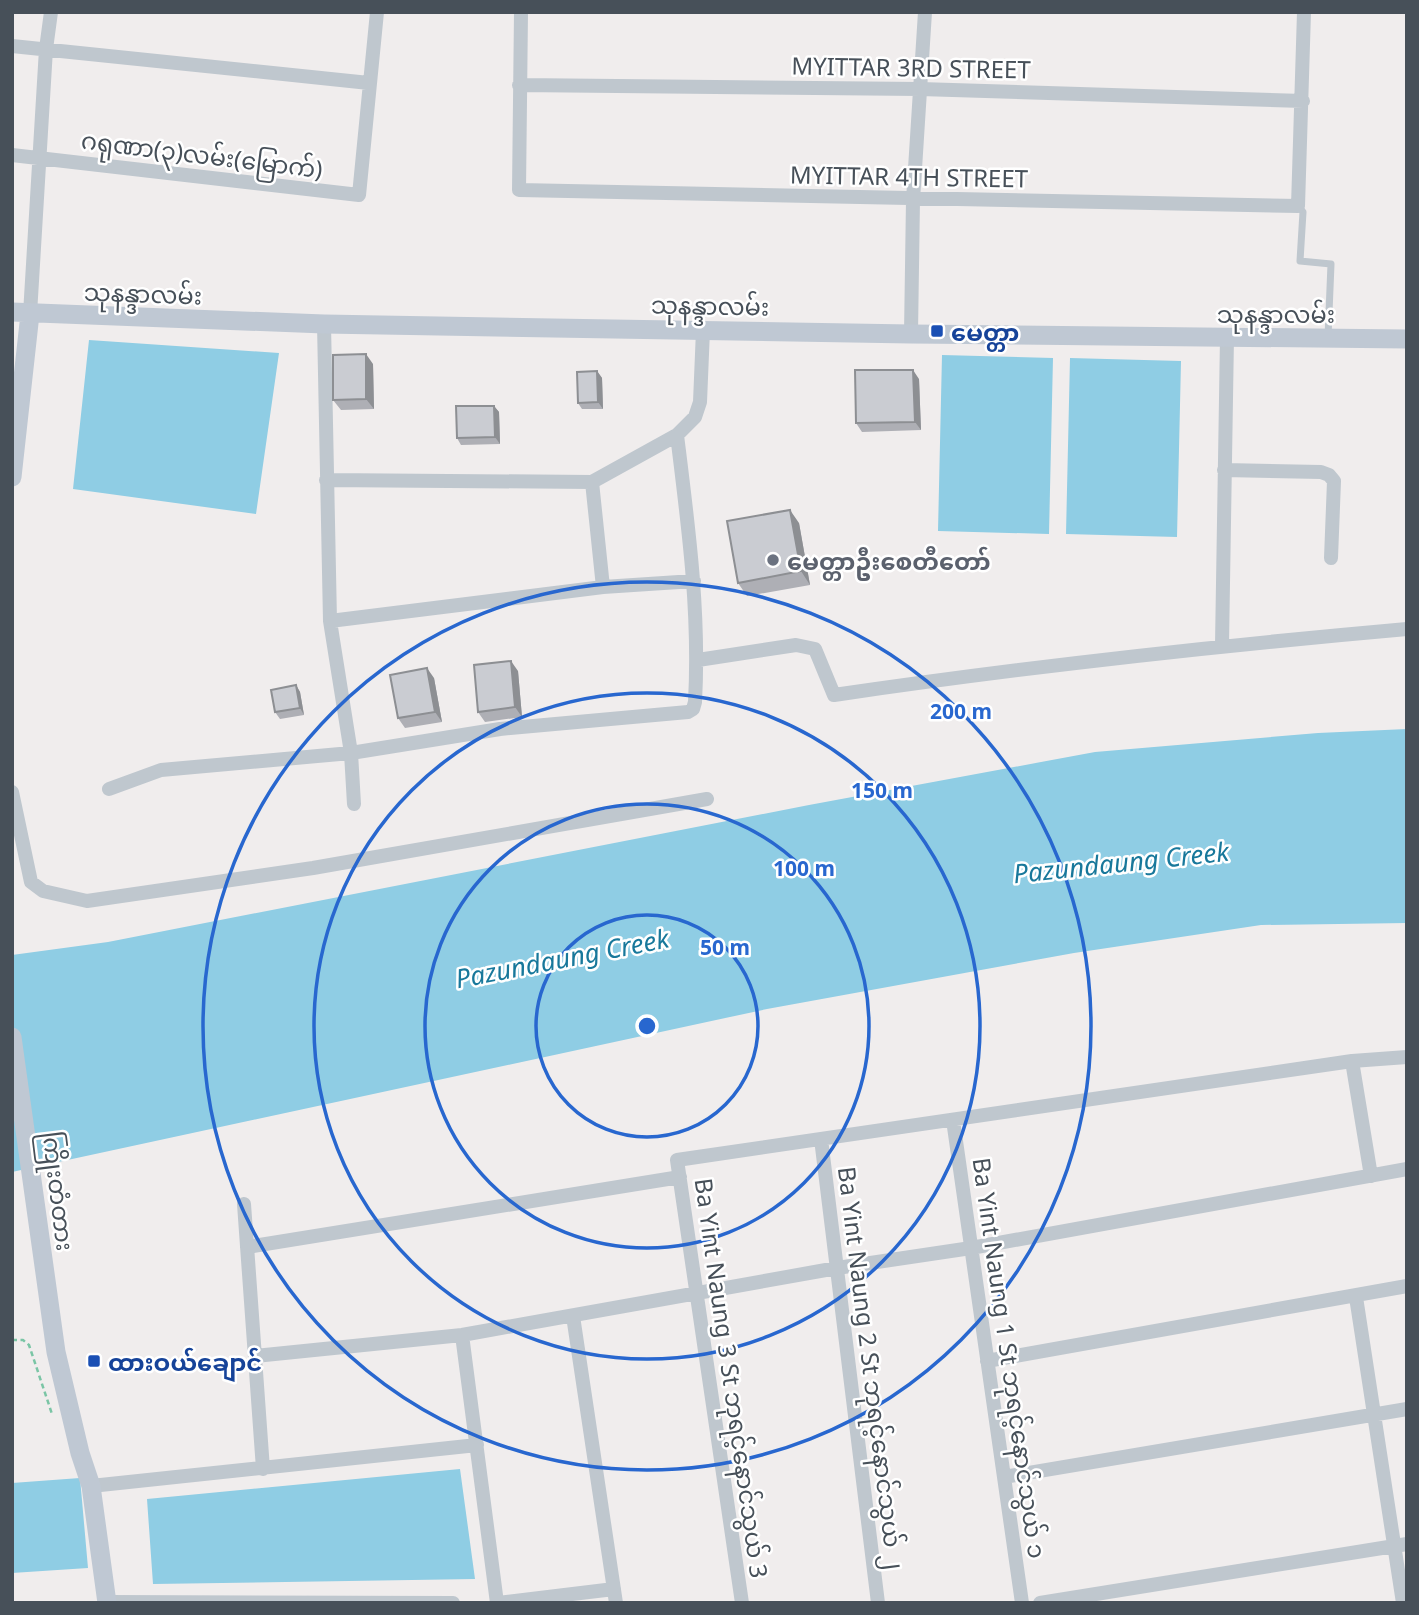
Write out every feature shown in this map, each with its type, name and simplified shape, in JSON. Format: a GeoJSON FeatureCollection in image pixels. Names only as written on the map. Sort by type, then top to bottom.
{"type":"FeatureCollection","features":[{"type":"Feature","properties":{"kind":"main road","name":"သုနန္ဒာလမ်း"},"geometry":{"type":"LineString","coordinates":[[21,313],[324,324],[1407,339]]}},
{"type":"Feature","properties":{"kind":"main road"},"geometry":{"type":"LineString","coordinates":[[13,471],[21,313]]}},
{"type":"Feature","properties":{"kind":"main road","name":"ကြိုးတံတား"},"geometry":{"type":"LineString","coordinates":[[12,1037],[56,1352],[80,1453],[91,1486],[107,1602]]}},
{"type":"Feature","properties":{"kind":"street"},"geometry":{"type":"LineString","coordinates":[[21,313],[40,158],[46,49],[51,12]]}},
{"type":"Feature","properties":{"kind":"street"},"geometry":{"type":"LineString","coordinates":[[12,46],[369,83],[377,12]]}},
{"type":"Feature","properties":{"kind":"street"},"geometry":{"type":"LineString","coordinates":[[519,85],[521,12]]}},
{"type":"Feature","properties":{"kind":"street"},"geometry":{"type":"LineString","coordinates":[[911,334],[913,200],[925,12]]}},
{"type":"Feature","properties":{"kind":"street"},"geometry":{"type":"LineString","coordinates":[[1298,206],[1304,12]]}},
{"type":"Feature","properties":{"kind":"street","name":"ဂရုဏာ(၃)လမ်း(မြောက်)"},"geometry":{"type":"LineString","coordinates":[[12,155],[359,195],[369,83]]}},
{"type":"Feature","properties":{"kind":"street","name":"MYITTAR 3RD STREET"},"geometry":{"type":"LineString","coordinates":[[519,85],[920,89],[1303,101]]}},
{"type":"Feature","properties":{"kind":"street","name":"MYITTAR 4TH STREET"},"geometry":{"type":"LineString","coordinates":[[519,85],[519,190],[1298,206]]}},
{"type":"Feature","properties":{"kind":"street"},"geometry":{"type":"LineString","coordinates":[[324,324],[330,621],[351,753],[354,804]]}},
{"type":"Feature","properties":{"kind":"street"},"geometry":{"type":"LineString","coordinates":[[326,480],[592,482],[677,435],[695,417],[699,410],[703,330]]}},
{"type":"Feature","properties":{"kind":"street"},"geometry":{"type":"LineString","coordinates":[[1222,645],[1227,337]]}},
{"type":"Feature","properties":{"kind":"street"},"geometry":{"type":"LineString","coordinates":[[108,789],[161,770],[351,753],[500,729],[688,712],[693,709],[698,660],[694,581],[677,435]]}},
{"type":"Feature","properties":{"kind":"street"},"geometry":{"type":"LineString","coordinates":[[1224,470],[1321,472],[1329,475],[1334,481],[1331,558]]}},
{"type":"Feature","properties":{"kind":"street"},"geometry":{"type":"LineString","coordinates":[[592,482],[603,587]]}},
{"type":"Feature","properties":{"kind":"street"},"geometry":{"type":"LineString","coordinates":[[330,621],[603,587],[694,581]]}},
{"type":"Feature","properties":{"kind":"street"},"geometry":{"type":"LineString","coordinates":[[698,660],[796,645],[815,649],[834,695],[984,673],[1222,645],[1407,629]]}},
{"type":"Feature","properties":{"kind":"street"},"geometry":{"type":"LineString","coordinates":[[12,792],[31,882],[43,891],[87,901],[313,868],[706,799]]}},
{"type":"Feature","properties":{"kind":"street"},"geometry":{"type":"LineString","coordinates":[[821,1139],[1352,1061],[1407,1057]]}},
{"type":"Feature","properties":{"kind":"street"},"geometry":{"type":"LineString","coordinates":[[1352,1061],[1371,1176]]}},
{"type":"Feature","properties":{"kind":"street","name":"Ba Yint Naung 1 St ဘုရင့်နောင်သွယ် ၁"},"geometry":{"type":"LineString","coordinates":[[953,1120],[1022,1603]]}},
{"type":"Feature","properties":{"kind":"street","name":"Ba Yint Naung 3 St ဘုရင့်နောင်သွယ် 3"},"geometry":{"type":"LineString","coordinates":[[742,1603],[677,1160],[821,1139]]}},
{"type":"Feature","properties":{"kind":"street","name":"Ba Yint Naung 2 St ဘုရင့်နောင်သွယ် ၂"},"geometry":{"type":"LineString","coordinates":[[821,1139],[878,1603]]}},
{"type":"Feature","properties":{"kind":"street"},"geometry":{"type":"LineString","coordinates":[[255,1356],[463,1335],[837,1268],[971,1248],[1407,1169]]}},
{"type":"Feature","properties":{"kind":"street"},"geometry":{"type":"LineString","coordinates":[[247,1247],[680,1177]]}},
{"type":"Feature","properties":{"kind":"street"},"geometry":{"type":"LineString","coordinates":[[244,1204],[263,1469]]}},
{"type":"Feature","properties":{"kind":"street"},"geometry":{"type":"LineString","coordinates":[[987,1361],[1407,1286]]}},
{"type":"Feature","properties":{"kind":"street"},"geometry":{"type":"LineString","coordinates":[[1356,1297],[1374,1415],[1401,1545],[1403,1603]]}},
{"type":"Feature","properties":{"kind":"street"},"geometry":{"type":"LineString","coordinates":[[463,1335],[497,1603],[615,1596],[573,1316]]}},
{"type":"Feature","properties":{"kind":"street"},"geometry":{"type":"LineString","coordinates":[[1004,1477],[1407,1409]]}},
{"type":"Feature","properties":{"kind":"street"},"geometry":{"type":"LineString","coordinates":[[91,1486],[477,1445]]}},
{"type":"Feature","properties":{"kind":"street"},"geometry":{"type":"LineString","coordinates":[[1040,1603],[1401,1545]]}},
{"type":"Feature","properties":{"kind":"street"},"geometry":{"type":"LineString","coordinates":[[107,1602],[453,1603]]}},
{"type":"Feature","properties":{"kind":"lane"},"geometry":{"type":"LineString","coordinates":[[1298,206],[1303,212],[1300,261],[1331,264],[1328,337]]}},
{"type":"Feature","properties":{"kind":"path"},"geometry":{"type":"LineString","coordinates":[[12,1340],[23,1340],[29,1345],[54,1421]]}},
{"type":"Feature","properties":{"kind":"water"},"geometry":{"type":"Polygon","coordinates":[[[89,340],[279,353],[256,514],[73,489],[89,340]]]}},
{"type":"Feature","properties":{"kind":"water"},"geometry":{"type":"Polygon","coordinates":[[[942,355],[1053,358],[1049,534],[938,531],[942,355]]]}},
{"type":"Feature","properties":{"kind":"water"},"geometry":{"type":"Polygon","coordinates":[[[1070,358],[1181,361],[1177,537],[1066,534],[1070,358]]]}},
{"type":"Feature","properties":{"kind":"water","name":"Pazundaung Creek"},"geometry":{"type":"Polygon","coordinates":[[[1407,729],[1407,923],[1261,925],[1074,953],[767,1009],[12,1172],[12,955],[108,942],[1095,752],[1318,733],[1407,729]]]}},
{"type":"Feature","properties":{"kind":"water"},"geometry":{"type":"Polygon","coordinates":[[[460,1469],[475,1579],[153,1584],[147,1499],[460,1469]]]}},
{"type":"Feature","properties":{"kind":"water"},"geometry":{"type":"Polygon","coordinates":[[[80,1478],[88,1568],[12,1573],[12,1483],[80,1478]]]}},
{"type":"Feature","properties":{"kind":"building"},"geometry":{"type":"Polygon","coordinates":[[[366,354],[366,399],[333,400],[333,355],[366,354]]]}},
{"type":"Feature","properties":{"kind":"building"},"geometry":{"type":"Polygon","coordinates":[[[855,370],[913,370],[915,422],[856,423],[855,370]]]}},
{"type":"Feature","properties":{"kind":"building"},"geometry":{"type":"Polygon","coordinates":[[[597,371],[598,402],[578,403],[577,372],[597,371]]]}},
{"type":"Feature","properties":{"kind":"building"},"geometry":{"type":"Polygon","coordinates":[[[456,406],[494,406],[495,437],[457,438],[456,406]]]}},
{"type":"Feature","properties":{"kind":"building","name":"မေတ္တာဦးစေတီတော်"},"geometry":{"type":"Polygon","coordinates":[[[790,510],[801,571],[738,583],[727,521],[790,510]]]}},
{"type":"Feature","properties":{"kind":"building"},"geometry":{"type":"Polygon","coordinates":[[[511,661],[515,707],[478,712],[474,665],[511,661]]]}},
{"type":"Feature","properties":{"kind":"building"},"geometry":{"type":"Polygon","coordinates":[[[427,668],[435,712],[398,718],[390,675],[427,668]]]}},
{"type":"Feature","properties":{"kind":"building"},"geometry":{"type":"Polygon","coordinates":[[[296,685],[300,708],[275,712],[271,690],[296,685]]]}},
{"type":"Feature","properties":{"kind":"place","name":"မေတ္တာ"},"geometry":{"type":"Point","coordinates":[937,331]}},
{"type":"Feature","properties":{"kind":"place","name":"မေတ္တာဦးစေတီတော်"},"geometry":{"type":"Point","coordinates":[773,560]}},
{"type":"Feature","properties":{"kind":"place","name":"ထားဝယ်ချောင်"},"geometry":{"type":"Point","coordinates":[94,1361]}}]}
